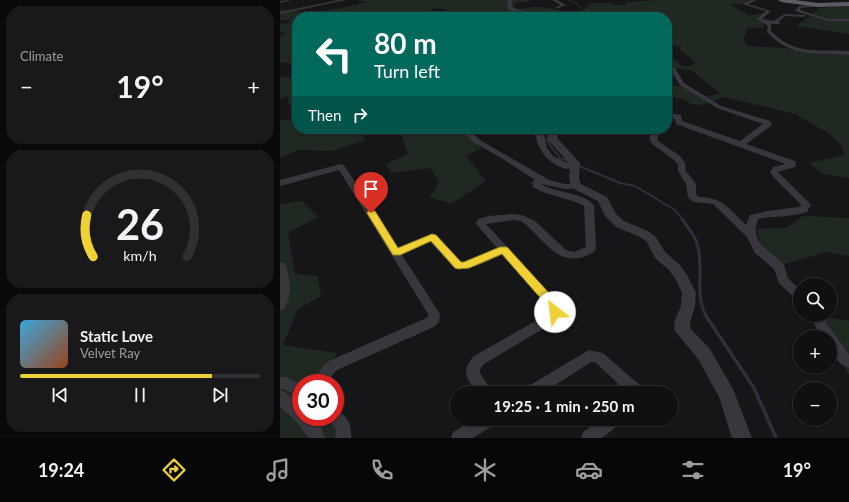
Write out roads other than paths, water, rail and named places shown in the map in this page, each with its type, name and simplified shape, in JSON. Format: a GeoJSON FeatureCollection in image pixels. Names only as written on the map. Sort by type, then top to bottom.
{"type":"FeatureCollection","features":[{"type":"Feature","properties":{"kind":"highway"},"geometry":{"type":"LineString","coordinates":[[781,0],[818,5],[849,4]]}},
{"type":"Feature","properties":{"kind":"street"},"geometry":{"type":"LineString","coordinates":[[280,2],[288,0]]}},
{"type":"Feature","properties":{"kind":"street"},"geometry":{"type":"LineString","coordinates":[[280,13],[344,0]]}},
{"type":"Feature","properties":{"kind":"street"},"geometry":{"type":"LineString","coordinates":[[510,0],[510,8],[521,12]]}},
{"type":"Feature","properties":{"kind":"street"},"geometry":{"type":"LineString","coordinates":[[554,0],[564,5],[557,8]]}},
{"type":"Feature","properties":{"kind":"street"},"geometry":{"type":"LineString","coordinates":[[755,0],[744,4],[769,11],[760,17],[760,20],[770,25],[770,32],[782,45],[791,49],[802,51],[849,53]]}},
{"type":"Feature","properties":{"kind":"street"},"geometry":{"type":"LineString","coordinates":[[762,21],[778,23],[776,21],[784,15],[805,16],[797,11],[800,7],[818,5]]}},
{"type":"Feature","properties":{"kind":"street"},"geometry":{"type":"LineString","coordinates":[[801,13],[831,21],[849,20]]}},
{"type":"Feature","properties":{"kind":"street"},"geometry":{"type":"LineString","coordinates":[[672,68],[682,84],[719,107],[768,124],[741,144]]}},
{"type":"Feature","properties":{"kind":"street"},"geometry":{"type":"LineString","coordinates":[[672,116],[678,117],[678,121],[792,163],[792,165],[776,169],[774,172],[782,182],[792,189],[806,205],[804,209],[794,212],[764,214],[754,217],[751,225],[752,235],[759,250],[779,267],[783,280],[793,289]]}},
{"type":"Feature","properties":{"kind":"street"},"geometry":{"type":"LineString","coordinates":[[672,124],[678,121]]}},
{"type":"Feature","properties":{"kind":"street"},"geometry":{"type":"LineString","coordinates":[[468,134],[476,142],[505,156],[541,181],[567,187],[576,186],[603,199],[611,216],[620,224],[644,234],[652,240],[660,255],[674,267],[690,293],[688,306],[682,322],[683,331],[704,354],[728,395],[742,438]]}},
{"type":"Feature","properties":{"kind":"street"},"geometry":{"type":"LineString","coordinates":[[538,134],[540,135],[540,144],[554,162],[575,167]]}},
{"type":"Feature","properties":{"kind":"street"},"geometry":{"type":"LineString","coordinates":[[553,134],[552,135],[553,140],[556,146],[571,157],[575,163],[574,179],[576,186]]}},
{"type":"Feature","properties":{"kind":"street"},"geometry":{"type":"LineString","coordinates":[[655,134],[653,138],[655,142],[677,158],[682,165],[682,171],[691,184],[691,195],[696,200],[710,200],[716,202],[752,235]]}},
{"type":"Feature","properties":{"kind":"street"},"geometry":{"type":"LineString","coordinates":[[280,183],[341,167],[434,314],[434,319],[429,323],[332,366],[326,374]]}},
{"type":"Feature","properties":{"kind":"street"},"geometry":{"type":"LineString","coordinates":[[481,386],[473,375],[473,368],[479,360],[551,318],[556,308],[503,250],[481,224],[482,222],[488,219],[518,217],[524,219],[540,232],[562,254],[575,256],[591,249],[593,244],[590,234],[589,205],[583,200],[542,189],[536,185],[536,182],[541,181]]}},
{"type":"Feature","properties":{"kind":"street"},"geometry":{"type":"LineString","coordinates":[[396,253],[432,237],[458,265],[465,266],[503,250]]}},
{"type":"Feature","properties":{"kind":"street"},"geometry":{"type":"LineString","coordinates":[[280,266],[285,287],[280,306]]}},
{"type":"Feature","properties":{"kind":"street"},"geometry":{"type":"LineString","coordinates":[[837,348],[849,362]]}},
{"type":"Feature","properties":{"kind":"street"},"geometry":{"type":"LineString","coordinates":[[541,386],[588,356],[598,356],[630,386]]}},
{"type":"Feature","properties":{"kind":"street"},"geometry":{"type":"LineString","coordinates":[[280,383],[285,383],[292,386]]}},
{"type":"Feature","properties":{"kind":"street"},"geometry":{"type":"LineString","coordinates":[[280,397],[292,407]]}},
{"type":"Feature","properties":{"kind":"street"},"geometry":{"type":"LineString","coordinates":[[311,426],[314,430],[316,438]]}},
{"type":"Feature","properties":{"kind":"street"},"geometry":{"type":"LineString","coordinates":[[342,426],[344,428],[343,438]]}},
{"type":"Feature","properties":{"kind":"street"},"geometry":{"type":"LineString","coordinates":[[459,438],[478,426]]}},
{"type":"Feature","properties":{"kind":"street"},"geometry":{"type":"LineString","coordinates":[[589,438],[605,426]]}},
{"type":"Feature","properties":{"kind":"waterway"},"geometry":{"type":"LineString","coordinates":[[568,0],[579,6],[582,12]]}},
{"type":"Feature","properties":{"kind":"waterway"},"geometry":{"type":"LineString","coordinates":[[543,136],[560,158],[569,161]]}},
{"type":"Feature","properties":{"kind":"waterway"},"geometry":{"type":"LineString","coordinates":[[577,165],[620,183],[635,186],[675,210],[683,220]]}},
{"type":"Feature","properties":{"kind":"waterway"},"geometry":{"type":"LineString","coordinates":[[682,219],[697,243],[700,261],[701,300],[707,317]]}},
{"type":"Feature","properties":{"kind":"waterway"},"geometry":{"type":"LineString","coordinates":[[706,316],[754,388],[776,438]]}}]}
